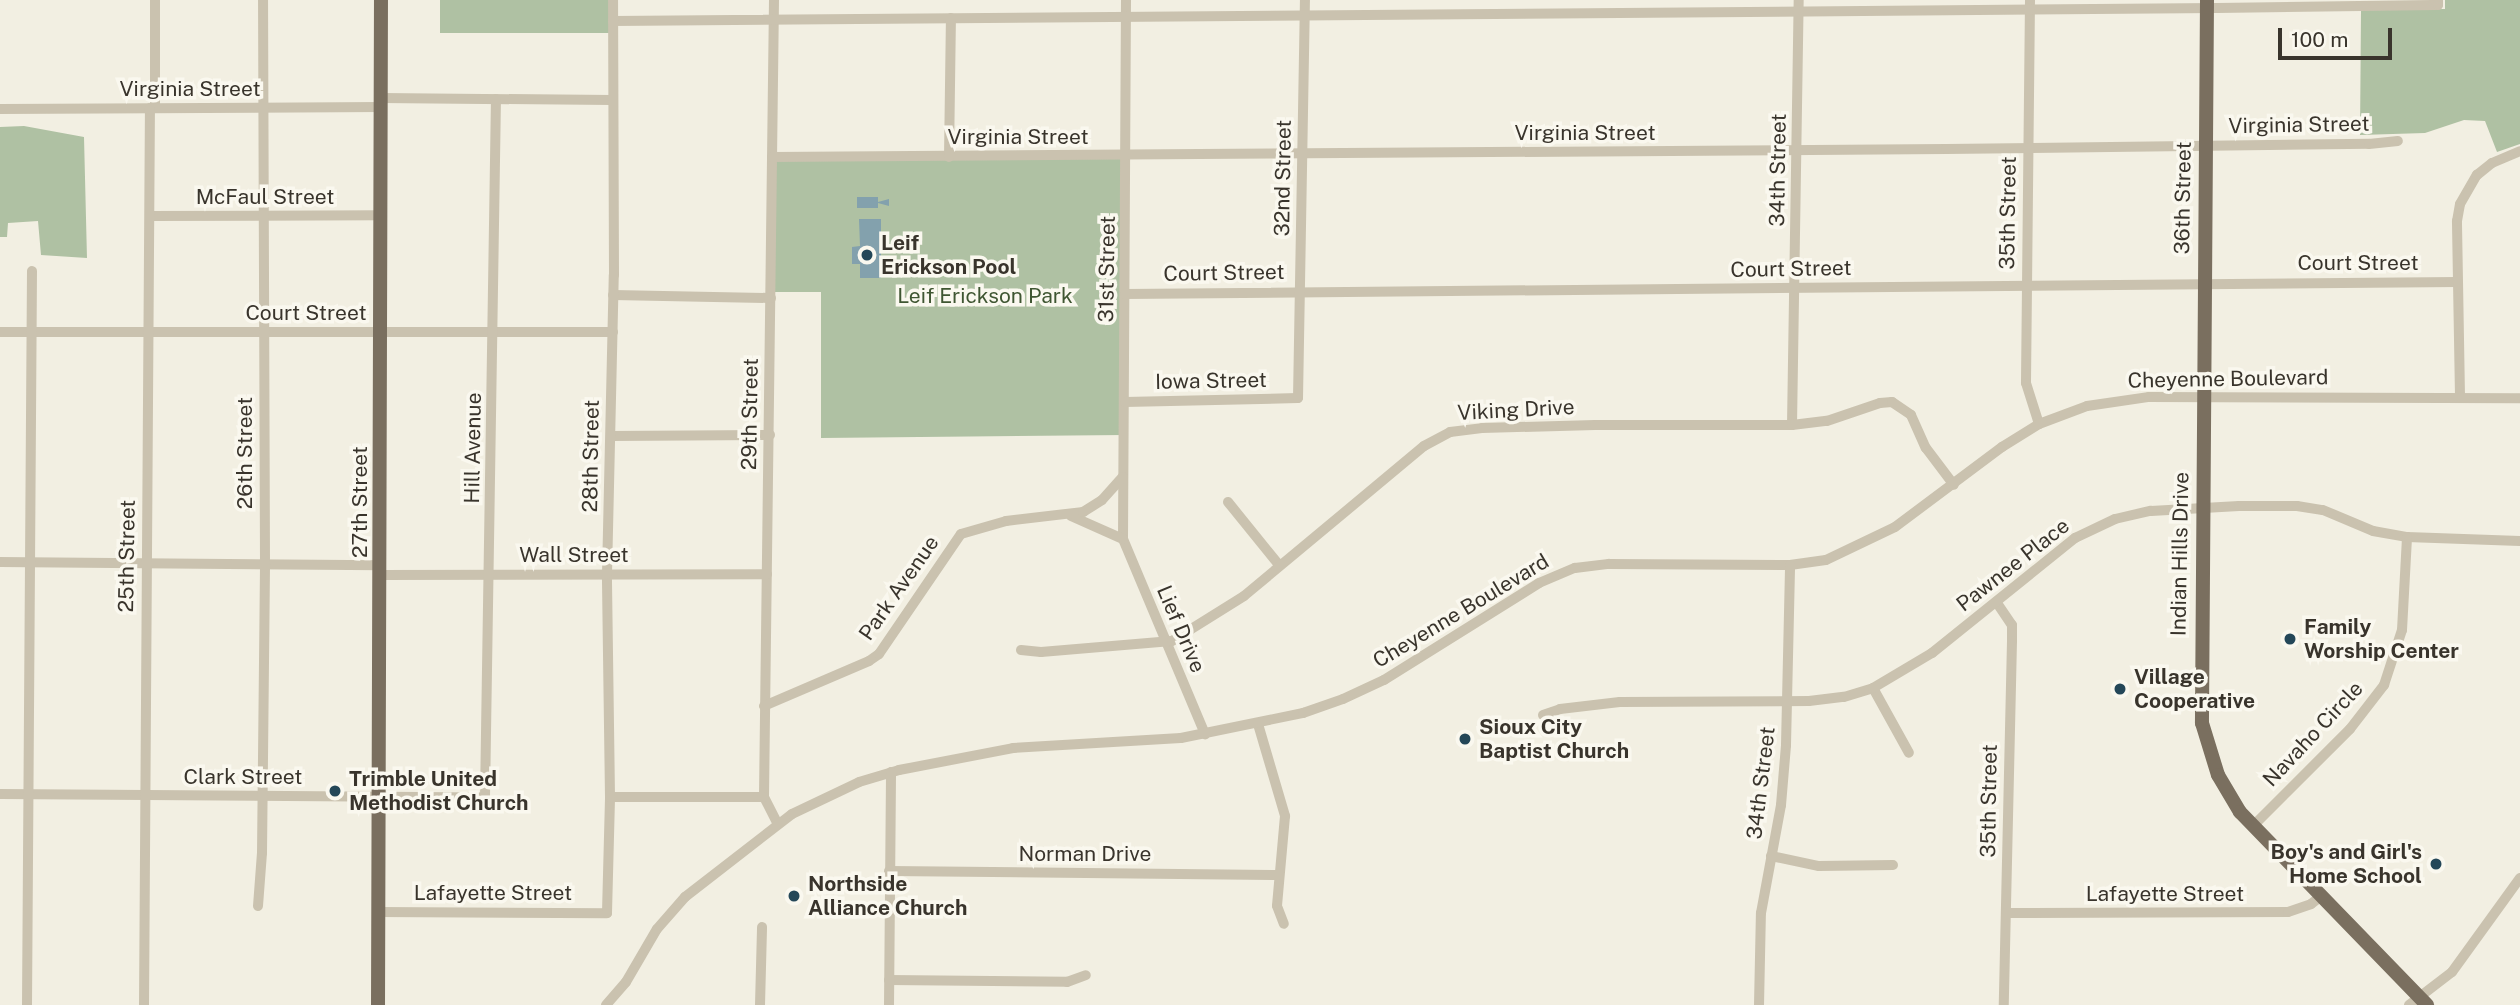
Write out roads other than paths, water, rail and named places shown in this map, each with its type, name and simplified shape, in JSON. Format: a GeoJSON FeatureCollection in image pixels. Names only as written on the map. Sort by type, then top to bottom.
{"type":"FeatureCollection","features":[{"type":"Feature","properties":{"kind":"main road","name":"27th Street"},"geometry":{"type":"LineString","coordinates":[[378,1005],[381,0]]}},
{"type":"Feature","properties":{"kind":"main road","name":"36th Street"},"geometry":{"type":"LineString","coordinates":[[2203,396],[2207,4]]}},
{"type":"Feature","properties":{"kind":"main road","name":"Indian Hills Drive"},"geometry":{"type":"LineString","coordinates":[[2203,396],[2202,723],[2218,775],[2240,811],[2253,826],[2419,1003]]}},
{"type":"Feature","properties":{"kind":"street","name":"25th Street"},"geometry":{"type":"LineString","coordinates":[[144,1005],[145,563],[155,0]]}},
{"type":"Feature","properties":{"kind":"street","name":"26th Street"},"geometry":{"type":"LineString","coordinates":[[258,906],[263,797],[265,563],[263,0]]}},
{"type":"Feature","properties":{"kind":"street","name":"28th Street"},"geometry":{"type":"LineString","coordinates":[[607,913],[610,797],[607,574],[613,295],[613,0]]}},
{"type":"Feature","properties":{"kind":"street","name":"29th Street"},"geometry":{"type":"LineString","coordinates":[[774,0],[764,797],[779,824]]}},
{"type":"Feature","properties":{"kind":"street","name":"31st Street"},"geometry":{"type":"LineString","coordinates":[[1123,539],[1128,156],[1126,0]]}},
{"type":"Feature","properties":{"kind":"street","name":"32nd Street"},"geometry":{"type":"LineString","coordinates":[[1298,398],[1305,0]]}},
{"type":"Feature","properties":{"kind":"street"},"geometry":{"type":"LineString","coordinates":[[1607,0],[1607,12]]}},
{"type":"Feature","properties":{"kind":"street"},"geometry":{"type":"LineString","coordinates":[[612,21],[1126,15],[1305,16],[1607,12],[1800,6],[2438,3]]}},
{"type":"Feature","properties":{"kind":"street","name":"35th Street"},"geometry":{"type":"LineString","coordinates":[[2030,5],[2026,383],[2039,424]]}},
{"type":"Feature","properties":{"kind":"street","name":"34th Street"},"geometry":{"type":"LineString","coordinates":[[1792,425],[1800,6]]}},
{"type":"Feature","properties":{"kind":"street"},"geometry":{"type":"LineString","coordinates":[[949,157],[951,18]]}},
{"type":"Feature","properties":{"kind":"street","name":"Virginia Street"},"geometry":{"type":"LineString","coordinates":[[0,109],[263,108],[496,99],[612,100]]}},
{"type":"Feature","properties":{"kind":"street","name":"Hill Avenue"},"geometry":{"type":"LineString","coordinates":[[485,797],[491,575],[496,99]]}},
{"type":"Feature","properties":{"kind":"street","name":"Virginia Street"},"geometry":{"type":"LineString","coordinates":[[772,158],[2028,148],[2369,144],[2398,141]]}},
{"type":"Feature","properties":{"kind":"street"},"geometry":{"type":"LineString","coordinates":[[2460,396],[2457,221],[2467,188],[2492,163],[2520,151]]}},
{"type":"Feature","properties":{"kind":"street","name":"McFaul Street"},"geometry":{"type":"LineString","coordinates":[[150,216],[380,215]]}},
{"type":"Feature","properties":{"kind":"street"},"geometry":{"type":"LineString","coordinates":[[27,1005],[32,271]]}},
{"type":"Feature","properties":{"kind":"street","name":"Court Street"},"geometry":{"type":"LineString","coordinates":[[1125,294],[1301,290],[2457,282]]}},
{"type":"Feature","properties":{"kind":"street"},"geometry":{"type":"LineString","coordinates":[[613,295],[771,298]]}},
{"type":"Feature","properties":{"kind":"street","name":"Court Street"},"geometry":{"type":"LineString","coordinates":[[0,332],[612,332]]}},
{"type":"Feature","properties":{"kind":"street","name":"Cheyenne Boulevard"},"geometry":{"type":"LineString","coordinates":[[606,1005],[626,982],[657,929],[685,897],[779,824],[826,795],[891,772],[1013,748],[1205,734],[1258,724],[1343,699],[1384,680],[1560,572],[1609,564],[1790,565],[1826,560],[1895,527],[2002,447],[2039,424],[2087,406],[2148,397],[2520,398]]}},
{"type":"Feature","properties":{"kind":"street","name":"Iowa Street"},"geometry":{"type":"LineString","coordinates":[[1125,402],[1298,398]]}},
{"type":"Feature","properties":{"kind":"street","name":"Viking Drive"},"geometry":{"type":"LineString","coordinates":[[1021,650],[1041,652],[1165,644],[1230,606],[1424,446],[1450,432],[1482,428],[1595,425],[1792,425],[1828,421],[1880,403],[1892,402],[1910,415],[1926,448],[1954,485]]}},
{"type":"Feature","properties":{"kind":"street"},"geometry":{"type":"LineString","coordinates":[[611,436],[770,435]]}},
{"type":"Feature","properties":{"kind":"street","name":"Park Avenue"},"geometry":{"type":"LineString","coordinates":[[764,706],[869,661],[879,654],[961,534],[1006,520],[1083,512],[1102,500],[1123,477]]}},
{"type":"Feature","properties":{"kind":"street"},"geometry":{"type":"LineString","coordinates":[[1228,502],[1279,565]]}},
{"type":"Feature","properties":{"kind":"street","name":"Pawnee Place"},"geometry":{"type":"LineString","coordinates":[[1543,715],[1560,709],[1620,702],[1788,702],[1844,697],[1873,688],[1932,653],[2075,538],[2115,519],[2151,512],[2203,507],[2297,506],[2323,510],[2373,531],[2407,537],[2520,541]]}},
{"type":"Feature","properties":{"kind":"street","name":"Park Avenue"},"geometry":{"type":"LineString","coordinates":[[1069,515],[1123,539]]}},
{"type":"Feature","properties":{"kind":"street","name":"Navaho Circle"},"geometry":{"type":"LineString","coordinates":[[2253,826],[2350,729],[2384,685],[2402,630],[2407,537]]}},
{"type":"Feature","properties":{"kind":"street","name":"Lief Drive"},"geometry":{"type":"LineString","coordinates":[[1123,539],[1205,734]]}},
{"type":"Feature","properties":{"kind":"street","name":"Wall Street"},"geometry":{"type":"LineString","coordinates":[[0,562],[265,563],[491,575],[767,574]]}},
{"type":"Feature","properties":{"kind":"street","name":"34th Street"},"geometry":{"type":"LineString","coordinates":[[1759,1005],[1761,913],[1781,805],[1788,702],[1790,565]]}},
{"type":"Feature","properties":{"kind":"street","name":"35th Street"},"geometry":{"type":"LineString","coordinates":[[1997,603],[2011,625],[2012,641],[2004,1005]]}},
{"type":"Feature","properties":{"kind":"street"},"geometry":{"type":"LineString","coordinates":[[1873,688],[1909,753]]}},
{"type":"Feature","properties":{"kind":"street"},"geometry":{"type":"LineString","coordinates":[[1258,724],[1285,816],[1277,905],[1284,924]]}},
{"type":"Feature","properties":{"kind":"street"},"geometry":{"type":"LineString","coordinates":[[889,1005],[891,772]]}},
{"type":"Feature","properties":{"kind":"street","name":"Clark Street"},"geometry":{"type":"LineString","coordinates":[[0,794],[485,797]]}},
{"type":"Feature","properties":{"kind":"street"},"geometry":{"type":"LineString","coordinates":[[610,797],[764,797]]}},
{"type":"Feature","properties":{"kind":"street"},"geometry":{"type":"LineString","coordinates":[[1771,856],[1819,866],[1893,865]]}},
{"type":"Feature","properties":{"kind":"street","name":"Norman Drive"},"geometry":{"type":"LineString","coordinates":[[889,872],[1279,875]]}},
{"type":"Feature","properties":{"kind":"street"},"geometry":{"type":"LineString","coordinates":[[2419,1003],[2452,972],[2520,878]]}},
{"type":"Feature","properties":{"kind":"street","name":"Lafayette Street"},"geometry":{"type":"LineString","coordinates":[[2006,913],[2288,912],[2311,904],[2320,897]]}},
{"type":"Feature","properties":{"kind":"street","name":"Lafayette Street"},"geometry":{"type":"LineString","coordinates":[[378,912],[607,913]]}},
{"type":"Feature","properties":{"kind":"street"},"geometry":{"type":"LineString","coordinates":[[760,1005],[762,927]]}},
{"type":"Feature","properties":{"kind":"street"},"geometry":{"type":"LineString","coordinates":[[889,980],[1067,982],[1086,975]]}},
{"type":"Feature","properties":{"kind":"water"},"geometry":{"type":"Polygon","coordinates":[[[857,197],[878,197],[878,202],[889,199],[889,206],[878,203],[878,208],[857,208],[857,197]]]}},
{"type":"Feature","properties":{"kind":"water","name":"Leif Erickson Pool"},"geometry":{"type":"Polygon","coordinates":[[[859,219],[881,219],[881,278],[860,278],[860,264],[852,264],[852,247],[860,246],[859,219]]]}},
{"type":"Feature","properties":{"kind":"place","name":"Leif Erickson Pool"},"geometry":{"type":"Point","coordinates":[867,255]}},
{"type":"Feature","properties":{"kind":"place","name":"Family Worship Center"},"geometry":{"type":"Point","coordinates":[2290,639]}},
{"type":"Feature","properties":{"kind":"place","name":"Village Cooperative"},"geometry":{"type":"Point","coordinates":[2120,689]}},
{"type":"Feature","properties":{"kind":"place","name":"Sioux City Baptist Church"},"geometry":{"type":"Point","coordinates":[1465,739]}},
{"type":"Feature","properties":{"kind":"place","name":"Trimble United Methodist Church"},"geometry":{"type":"Point","coordinates":[335,791]}},
{"type":"Feature","properties":{"kind":"place","name":"Boy's and Girl's Home School"},"geometry":{"type":"Point","coordinates":[2436,864]}},
{"type":"Feature","properties":{"kind":"place","name":"Northside Alliance Church"},"geometry":{"type":"Point","coordinates":[794,896]}},
{"type":"Feature","properties":{"kind":"park label","name":"Leif Erickson Park"},"geometry":{"type":"Point","coordinates":[985,296]}}]}
